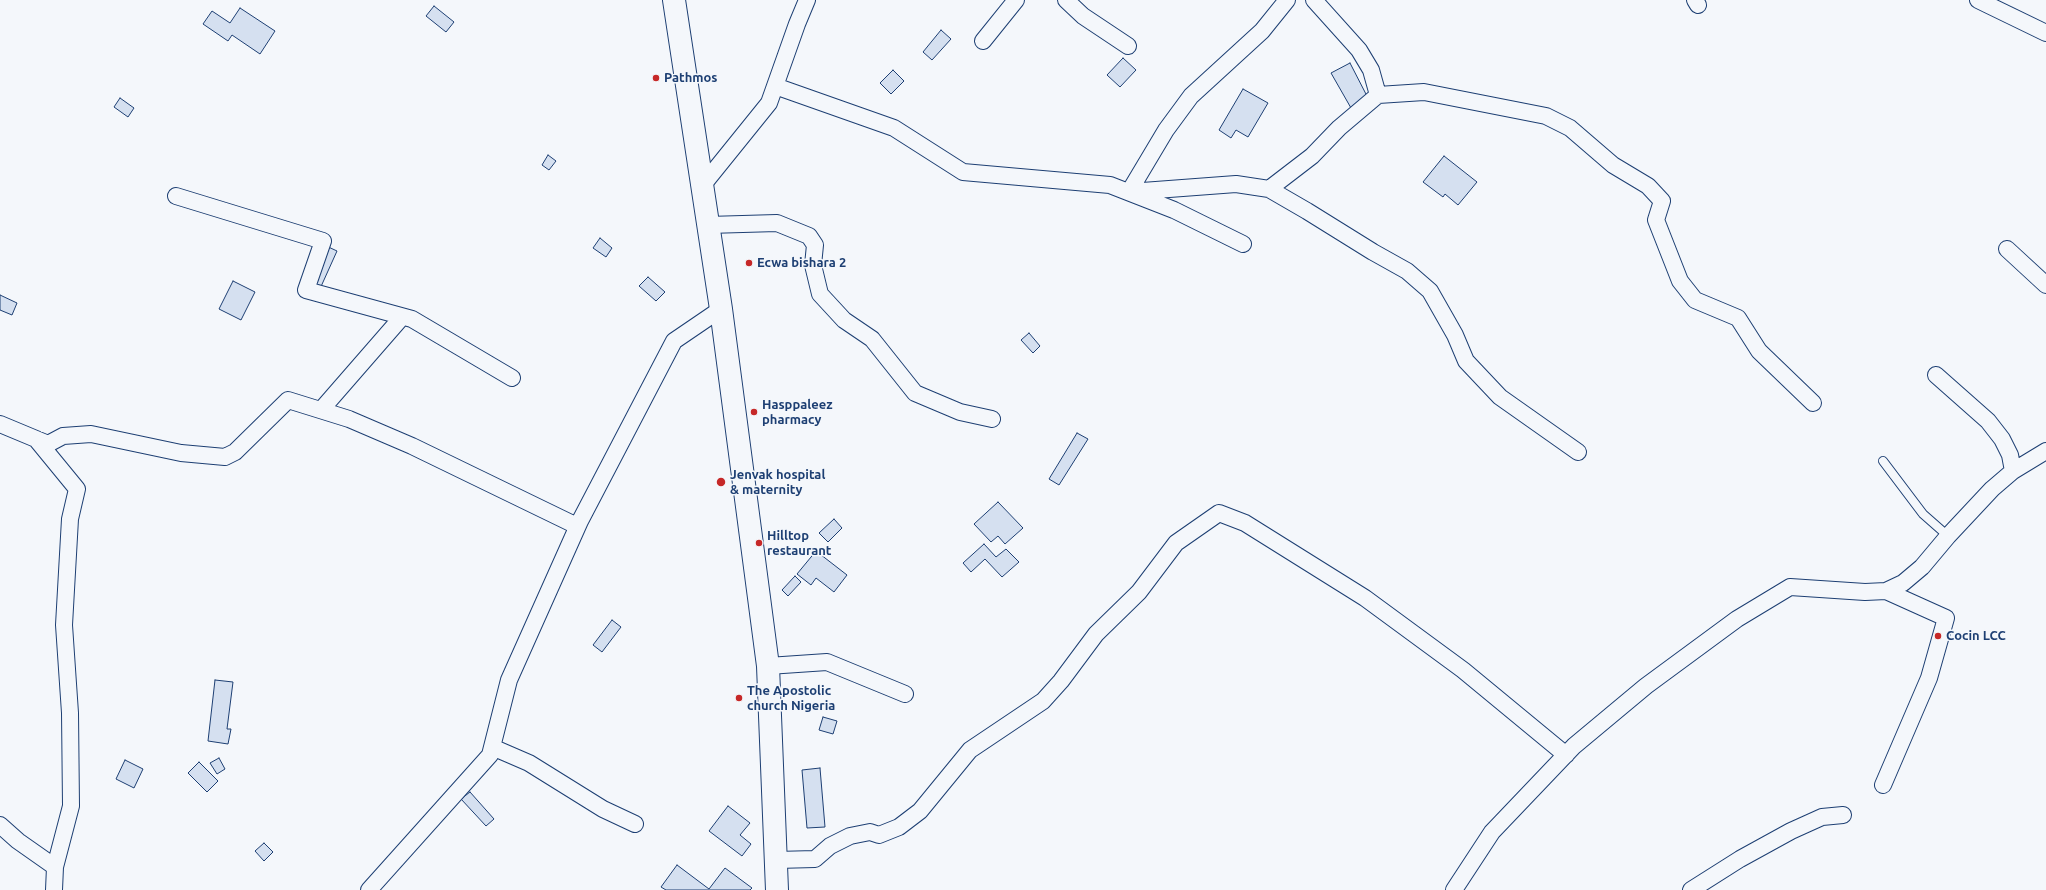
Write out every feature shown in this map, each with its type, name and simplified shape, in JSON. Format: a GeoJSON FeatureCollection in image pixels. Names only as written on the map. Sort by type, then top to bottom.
{"type":"FeatureCollection","features":[{"type":"Feature","properties":{"kind":"main road"},"geometry":{"type":"LineString","coordinates":[[674,0],[721,309],[768,666],[777,890]]}},
{"type":"Feature","properties":{"kind":"street"},"geometry":{"type":"LineString","coordinates":[[702,186],[769,103],[807,0]]}},
{"type":"Feature","properties":{"kind":"street"},"geometry":{"type":"LineString","coordinates":[[983,41],[1016,0]]}},
{"type":"Feature","properties":{"kind":"street"},"geometry":{"type":"LineString","coordinates":[[1066,0],[1083,16],[1128,46]]}},
{"type":"Feature","properties":{"kind":"street"},"geometry":{"type":"LineString","coordinates":[[1129,192],[1166,130],[1191,96],[1262,31],[1287,0]]}},
{"type":"Feature","properties":{"kind":"street"},"geometry":{"type":"LineString","coordinates":[[1314,0],[1359,50],[1371,70],[1378,95]]}},
{"type":"Feature","properties":{"kind":"street"},"geometry":{"type":"LineString","coordinates":[[1978,0],[2046,33]]}},
{"type":"Feature","properties":{"kind":"street"},"geometry":{"type":"LineString","coordinates":[[775,86],[894,128],[963,172],[1110,185],[1174,210],[1243,244]]}},
{"type":"Feature","properties":{"kind":"street"},"geometry":{"type":"LineString","coordinates":[[1269,189],[1312,156],[1339,128],[1378,95],[1424,92],[1546,116],[1570,128],[1613,165],[1648,186],[1662,201],[1656,220],[1680,281],[1695,300],[1738,318],[1759,351],[1813,402]]}},
{"type":"Feature","properties":{"kind":"street"},"geometry":{"type":"LineString","coordinates":[[1129,192],[1236,184],[1269,189],[1407,271],[1430,292],[1455,335],[1466,361],[1500,396],[1578,452]]}},
{"type":"Feature","properties":{"kind":"street"},"geometry":{"type":"LineString","coordinates":[[176,196],[323,241],[306,290],[412,319],[512,378]]}},
{"type":"Feature","properties":{"kind":"street"},"geometry":{"type":"LineString","coordinates":[[708,225],[777,223],[809,236],[816,245],[813,265],[820,294],[844,320],[872,338],[915,393],[960,412],[992,419]]}},
{"type":"Feature","properties":{"kind":"street"},"geometry":{"type":"LineString","coordinates":[[2007,249],[2046,285]]}},
{"type":"Feature","properties":{"kind":"street"},"geometry":{"type":"LineString","coordinates":[[369,890],[490,755],[510,680],[577,526],[674,341],[721,309]]}},
{"type":"Feature","properties":{"kind":"street"},"geometry":{"type":"LineString","coordinates":[[321,410],[402,317]]}},
{"type":"Feature","properties":{"kind":"street"},"geometry":{"type":"LineString","coordinates":[[1936,375],[1988,421],[2002,439],[2010,455],[2012,470]]}},
{"type":"Feature","properties":{"kind":"street"},"geometry":{"type":"LineString","coordinates":[[0,424],[48,444],[63,436],[92,434],[181,453],[225,457],[235,452],[288,400],[349,419],[412,446],[577,526]]}},
{"type":"Feature","properties":{"kind":"street"},"geometry":{"type":"LineString","coordinates":[[36,439],[77,489],[70,519],[64,625],[70,713],[71,806],[55,867],[54,890]]}},
{"type":"Feature","properties":{"kind":"street"},"geometry":{"type":"LineString","coordinates":[[1454,890],[1492,832],[1566,755],[1646,686],[1737,619],[1790,587],[1865,592],[1886,591],[1903,583],[1922,567],[1948,536],[2012,470],[2044,454]]}},
{"type":"Feature","properties":{"kind":"street"},"geometry":{"type":"LineString","coordinates":[[776,860],[815,859],[830,846],[850,836],[870,832],[879,835],[899,827],[920,811],[970,750],[1043,701],[1061,681],[1096,634],[1139,592],[1176,543],[1219,513],[1245,524],[1364,598],[1463,670],[1566,755]]}},
{"type":"Feature","properties":{"kind":"street"},"geometry":{"type":"LineString","coordinates":[[1883,785],[1929,678],[1946,618],[1886,591]]}},
{"type":"Feature","properties":{"kind":"street"},"geometry":{"type":"LineString","coordinates":[[768,666],[827,662],[905,694]]}},
{"type":"Feature","properties":{"kind":"street"},"geometry":{"type":"LineString","coordinates":[[492,747],[529,763],[603,809],[635,824]]}},
{"type":"Feature","properties":{"kind":"street"},"geometry":{"type":"LineString","coordinates":[[1692,890],[1740,859],[1791,831],[1822,817],[1843,815]]}},
{"type":"Feature","properties":{"kind":"street"},"geometry":{"type":"LineString","coordinates":[[0,825],[18,841],[55,867]]}},
{"type":"Feature","properties":{"kind":"lane"},"geometry":{"type":"LineString","coordinates":[[1884,461],[1923,514],[1948,536]]}},
{"type":"Feature","properties":{"kind":"building"},"geometry":{"type":"Polygon","coordinates":[[[434,6],[454,22],[446,32],[426,16],[434,6]]]}},
{"type":"Feature","properties":{"kind":"building"},"geometry":{"type":"Polygon","coordinates":[[[240,8],[275,31],[260,54],[232,35],[228,41],[203,24],[212,11],[230,23],[240,8]]]}},
{"type":"Feature","properties":{"kind":"building"},"geometry":{"type":"Polygon","coordinates":[[[941,30],[951,39],[932,60],[923,52],[941,30]]]}},
{"type":"Feature","properties":{"kind":"building"},"geometry":{"type":"Polygon","coordinates":[[[1123,58],[1136,70],[1120,87],[1107,75],[1123,58]]]}},
{"type":"Feature","properties":{"kind":"building"},"geometry":{"type":"Polygon","coordinates":[[[1350,63],[1368,98],[1351,108],[1331,73],[1350,63]]]}},
{"type":"Feature","properties":{"kind":"building"},"geometry":{"type":"Polygon","coordinates":[[[893,70],[904,81],[891,94],[880,83],[893,70]]]}},
{"type":"Feature","properties":{"kind":"building"},"geometry":{"type":"Polygon","coordinates":[[[1243,89],[1268,103],[1248,137],[1236,130],[1231,138],[1219,130],[1243,89]]]}},
{"type":"Feature","properties":{"kind":"building"},"geometry":{"type":"Polygon","coordinates":[[[120,98],[134,108],[128,117],[114,107],[120,98]]]}},
{"type":"Feature","properties":{"kind":"building"},"geometry":{"type":"Polygon","coordinates":[[[548,155],[556,161],[549,170],[542,165],[548,155]]]}},
{"type":"Feature","properties":{"kind":"building"},"geometry":{"type":"Polygon","coordinates":[[[1444,156],[1477,182],[1458,205],[1445,194],[1443,197],[1423,182],[1444,156]]]}},
{"type":"Feature","properties":{"kind":"building"},"geometry":{"type":"Polygon","coordinates":[[[600,238],[612,248],[606,257],[593,248],[600,238]]]}},
{"type":"Feature","properties":{"kind":"building"},"geometry":{"type":"Polygon","coordinates":[[[322,244],[337,251],[319,291],[303,284],[322,244]]]}},
{"type":"Feature","properties":{"kind":"building"},"geometry":{"type":"Polygon","coordinates":[[[648,277],[665,292],[656,301],[639,286],[648,277]]]}},
{"type":"Feature","properties":{"kind":"building"},"geometry":{"type":"Polygon","coordinates":[[[233,281],[255,292],[241,320],[219,309],[233,281]]]}},
{"type":"Feature","properties":{"kind":"building"},"geometry":{"type":"Polygon","coordinates":[[[0,295],[17,303],[12,315],[0,310],[0,295]]]}},
{"type":"Feature","properties":{"kind":"building"},"geometry":{"type":"Polygon","coordinates":[[[1029,333],[1040,346],[1033,353],[1021,340],[1029,333]]]}},
{"type":"Feature","properties":{"kind":"building"},"geometry":{"type":"Polygon","coordinates":[[[1077,433],[1088,439],[1059,485],[1049,479],[1077,433]]]}},
{"type":"Feature","properties":{"kind":"building"},"geometry":{"type":"Polygon","coordinates":[[[998,502],[1023,528],[1005,544],[998,536],[991,542],[974,524],[998,502]]]}},
{"type":"Feature","properties":{"kind":"building"},"geometry":{"type":"Polygon","coordinates":[[[834,519],[842,528],[828,542],[819,533],[834,519]]]}},
{"type":"Feature","properties":{"kind":"building"},"geometry":{"type":"Polygon","coordinates":[[[984,544],[996,557],[1006,549],[1019,562],[1002,577],[985,559],[971,572],[963,563],[984,544]]]}},
{"type":"Feature","properties":{"kind":"building"},"geometry":{"type":"Polygon","coordinates":[[[816,551],[847,575],[834,592],[816,578],[811,585],[797,574],[816,551]]]}},
{"type":"Feature","properties":{"kind":"building"},"geometry":{"type":"Polygon","coordinates":[[[795,576],[801,582],[788,596],[782,590],[795,576]]]}},
{"type":"Feature","properties":{"kind":"building"},"geometry":{"type":"Polygon","coordinates":[[[612,620],[621,627],[602,652],[593,645],[612,620]]]}},
{"type":"Feature","properties":{"kind":"building"},"geometry":{"type":"Polygon","coordinates":[[[215,680],[233,682],[227,729],[231,729],[228,744],[208,741],[215,680]]]}},
{"type":"Feature","properties":{"kind":"building"},"geometry":{"type":"Polygon","coordinates":[[[823,717],[837,721],[833,734],[819,730],[823,717]]]}},
{"type":"Feature","properties":{"kind":"building"},"geometry":{"type":"Polygon","coordinates":[[[219,758],[225,769],[217,774],[210,763],[219,758]]]}},
{"type":"Feature","properties":{"kind":"building"},"geometry":{"type":"Polygon","coordinates":[[[125,760],[143,769],[134,788],[116,779],[125,760]]]}},
{"type":"Feature","properties":{"kind":"building"},"geometry":{"type":"Polygon","coordinates":[[[199,762],[218,781],[207,792],[188,773],[199,762]]]}},
{"type":"Feature","properties":{"kind":"building"},"geometry":{"type":"Polygon","coordinates":[[[820,768],[825,827],[807,828],[802,770],[820,768]]]}},
{"type":"Feature","properties":{"kind":"building"},"geometry":{"type":"Polygon","coordinates":[[[470,792],[494,819],[486,826],[461,799],[470,792]]]}},
{"type":"Feature","properties":{"kind":"building"},"geometry":{"type":"Polygon","coordinates":[[[728,806],[750,823],[740,835],[751,844],[742,856],[709,831],[728,806]]]}},
{"type":"Feature","properties":{"kind":"building"},"geometry":{"type":"Polygon","coordinates":[[[264,843],[273,852],[264,861],[255,851],[264,843]]]}},
{"type":"Feature","properties":{"kind":"building"},"geometry":{"type":"Polygon","coordinates":[[[677,865],[709,889],[725,868],[752,888],[750,890],[666,890],[661,887],[677,865]]]}},
{"type":"Feature","properties":{"kind":"place","name":"Pathmos"},"geometry":{"type":"Point","coordinates":[656,78]}},
{"type":"Feature","properties":{"kind":"place","name":"Ecwa bishara 2"},"geometry":{"type":"Point","coordinates":[749,263]}},
{"type":"Feature","properties":{"kind":"place","name":"Hasppaleez pharmacy"},"geometry":{"type":"Point","coordinates":[754,412]}},
{"type":"Feature","properties":{"kind":"place","name":"Jenvak hospital & maternity"},"geometry":{"type":"Point","coordinates":[721,482]}},
{"type":"Feature","properties":{"kind":"place","name":"Hilltop restaurant"},"geometry":{"type":"Point","coordinates":[759,543]}},
{"type":"Feature","properties":{"kind":"place","name":"Cocin LCC"},"geometry":{"type":"Point","coordinates":[1938,636]}},
{"type":"Feature","properties":{"kind":"place","name":"The Apostolic church Nigeria"},"geometry":{"type":"Point","coordinates":[739,698]}}]}
